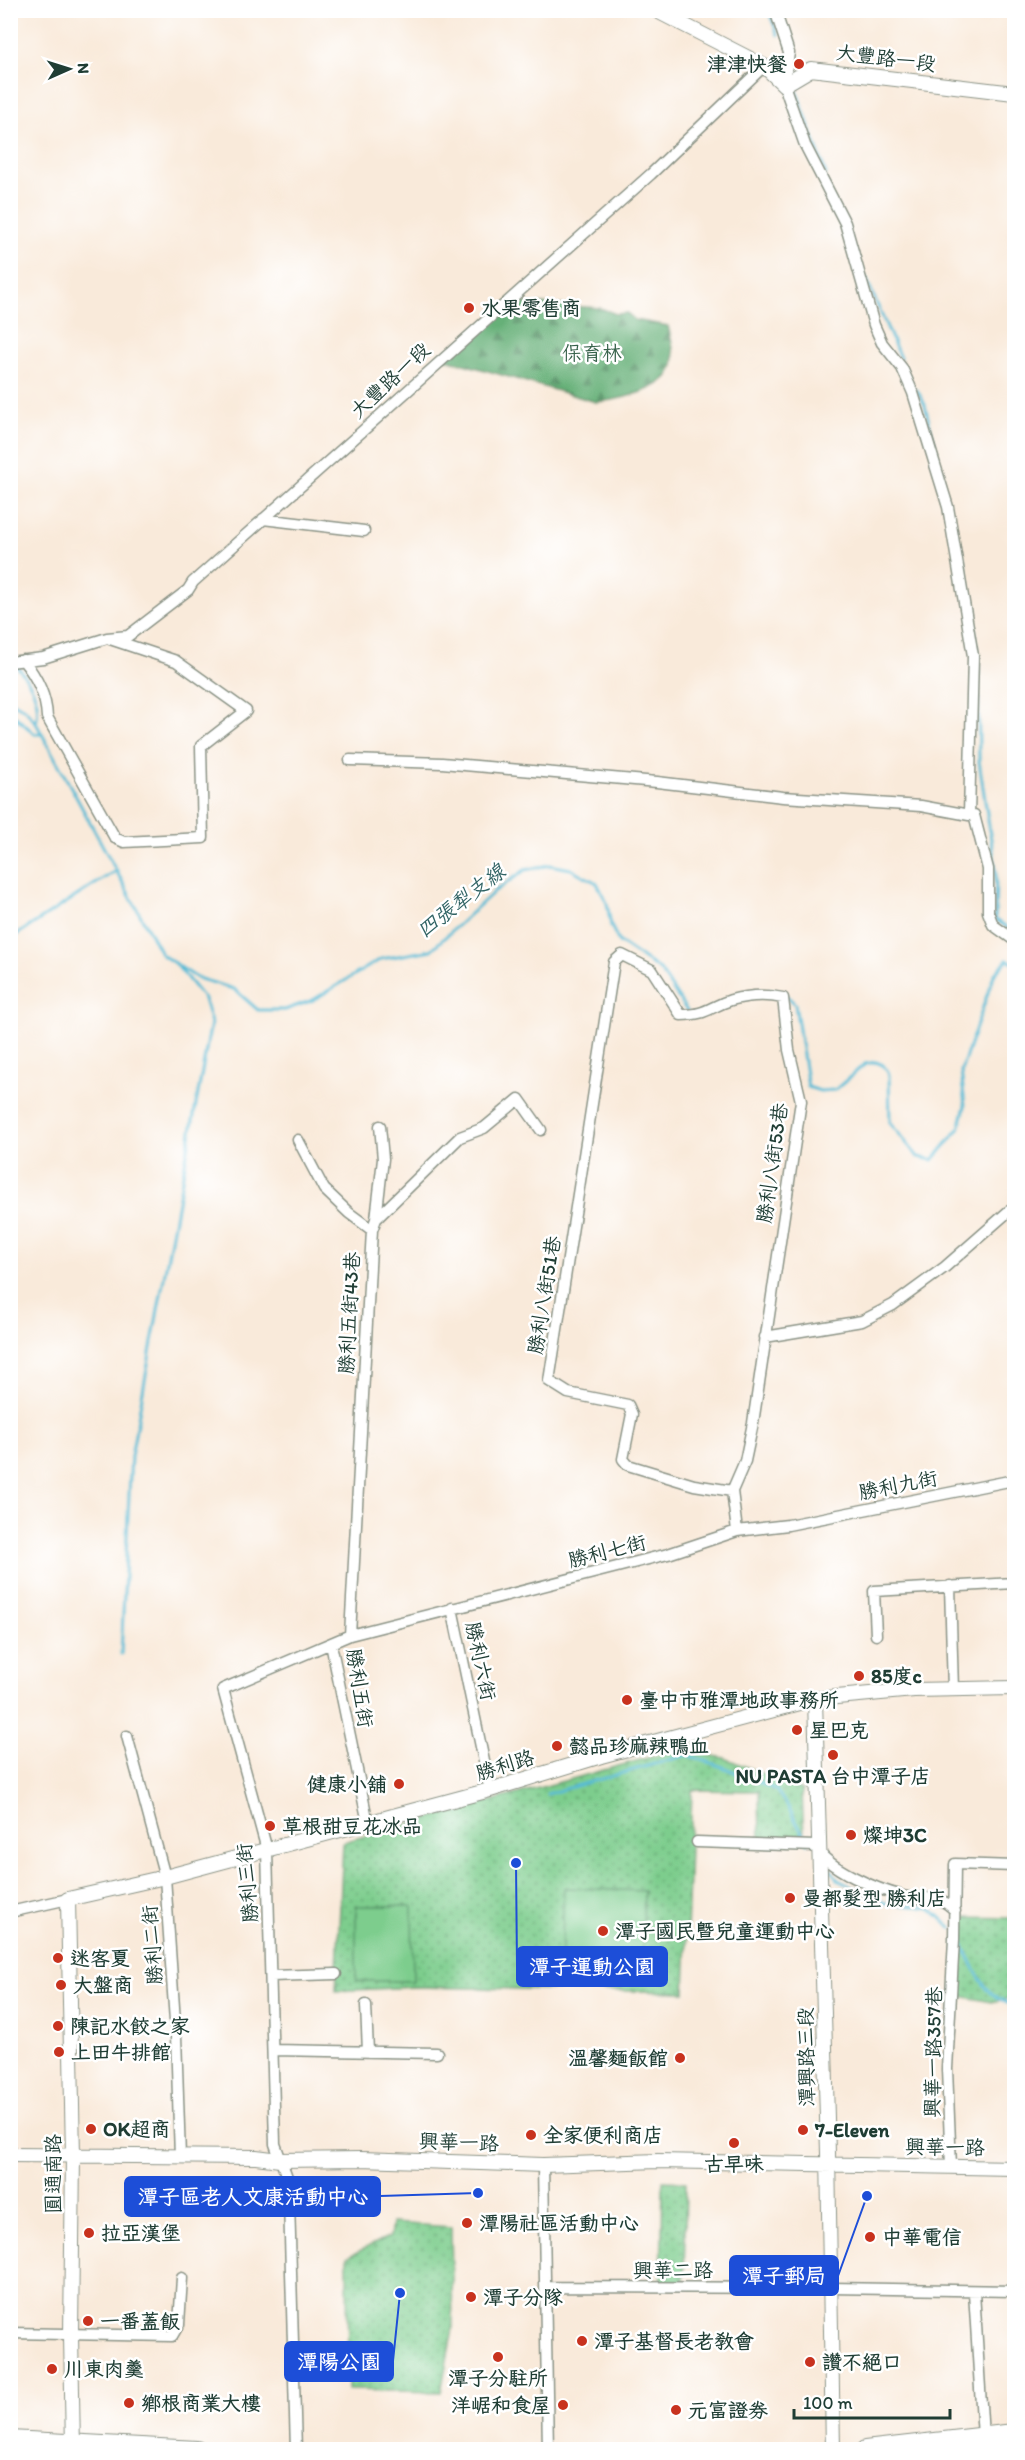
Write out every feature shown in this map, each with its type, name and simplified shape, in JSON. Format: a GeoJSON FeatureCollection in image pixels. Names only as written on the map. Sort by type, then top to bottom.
{"type":"FeatureCollection","features":[{"type":"Feature","properties":{"kind":"main road"},"geometry":{"type":"LineString","coordinates":[[865,2450],[1014,2433]]}},
{"type":"Feature","properties":{"kind":"main road"},"geometry":{"type":"LineString","coordinates":[[10,2440],[72,2447],[197,2450]]}},
{"type":"Feature","properties":{"kind":"street"},"geometry":{"type":"LineString","coordinates":[[655,10],[764,66],[784,85],[805,145],[845,223],[874,325],[882,343],[902,368],[913,393],[948,507],[973,656],[969,815]]}},
{"type":"Feature","properties":{"kind":"street"},"geometry":{"type":"LineString","coordinates":[[775,10],[789,53],[784,85]]}},
{"type":"Feature","properties":{"kind":"street","name":"大豐路一段"},"geometry":{"type":"LineString","coordinates":[[10,662],[43,658],[107,638],[128,636],[188,590],[193,582],[263,519],[657,168],[764,66]]}},
{"type":"Feature","properties":{"kind":"street","name":"大豐路一段"},"geometry":{"type":"LineString","coordinates":[[784,85],[811,69],[1014,93]]}},
{"type":"Feature","properties":{"kind":"street"},"geometry":{"type":"LineString","coordinates":[[263,519],[364,531]]}},
{"type":"Feature","properties":{"kind":"street"},"geometry":{"type":"LineString","coordinates":[[23,660],[36,675],[47,703],[47,717],[115,838],[124,842],[203,838],[201,746],[246,711],[176,661],[107,638]]}},
{"type":"Feature","properties":{"kind":"street"},"geometry":{"type":"LineString","coordinates":[[350,760],[442,763],[657,782],[783,797],[921,806],[974,815],[988,869],[988,912],[993,925],[1014,940]]}},
{"type":"Feature","properties":{"kind":"street","name":"勝利八街53巷"},"geometry":{"type":"LineString","coordinates":[[614,962],[622,956],[652,970],[681,1015],[699,1015],[730,1000],[764,994],[783,998],[789,1050],[801,1101],[753,1423],[745,1461],[732,1491]]}},
{"type":"Feature","properties":{"kind":"street","name":"勝利八街51巷"},"geometry":{"type":"LineString","coordinates":[[614,962],[549,1381],[568,1393],[628,1405],[632,1414],[622,1459],[628,1465],[694,1485],[732,1491]]}},
{"type":"Feature","properties":{"kind":"street","name":"勝利五街43巷"},"geometry":{"type":"LineString","coordinates":[[350,1635],[372,1230],[376,1219],[460,1137],[484,1128],[519,1099],[541,1130]]}},
{"type":"Feature","properties":{"kind":"street"},"geometry":{"type":"LineString","coordinates":[[376,1219],[383,1159],[380,1126]]}},
{"type":"Feature","properties":{"kind":"street"},"geometry":{"type":"LineString","coordinates":[[298,1140],[324,1189],[349,1213],[372,1230]]}},
{"type":"Feature","properties":{"kind":"street"},"geometry":{"type":"LineString","coordinates":[[765,1337],[862,1321],[893,1305],[945,1267],[1010,1211]]}},
{"type":"Feature","properties":{"kind":"street","name":"勝利九街"},"geometry":{"type":"LineString","coordinates":[[737,1531],[788,1525],[1014,1480]]}},
{"type":"Feature","properties":{"kind":"street"},"geometry":{"type":"LineString","coordinates":[[732,1491],[737,1531]]}},
{"type":"Feature","properties":{"kind":"street","name":"勝利七街"},"geometry":{"type":"LineString","coordinates":[[555,1582],[668,1554],[737,1531]]}},
{"type":"Feature","properties":{"kind":"street","name":"勝利六街"},"geometry":{"type":"LineString","coordinates":[[490,1790],[452,1608],[555,1582]]}},
{"type":"Feature","properties":{"kind":"street"},"geometry":{"type":"LineString","coordinates":[[876,1635],[874,1591],[1014,1583]]}},
{"type":"Feature","properties":{"kind":"street"},"geometry":{"type":"LineString","coordinates":[[950,1586],[953,1690]]}},
{"type":"Feature","properties":{"kind":"street","name":"勝利五街"},"geometry":{"type":"LineString","coordinates":[[368,1823],[331,1644],[350,1635],[452,1608]]}},
{"type":"Feature","properties":{"kind":"street","name":"勝利三街"},"geometry":{"type":"LineString","coordinates":[[296,2450],[288,2180],[275,2144],[267,1850],[223,1689],[331,1644]]}},
{"type":"Feature","properties":{"kind":"street","name":"勝利路"},"geometry":{"type":"LineString","coordinates":[[10,1912],[165,1877],[490,1790],[601,1756],[815,1699],[914,1690],[1014,1688]]}},
{"type":"Feature","properties":{"kind":"street","name":"潭興路三段"},"geometry":{"type":"LineString","coordinates":[[815,1699],[829,2165],[833,2450]]}},
{"type":"Feature","properties":{"kind":"street","name":"勝利二街"},"geometry":{"type":"LineString","coordinates":[[127,1736],[165,1877],[174,1992],[180,2157]]}},
{"type":"Feature","properties":{"kind":"street"},"geometry":{"type":"LineString","coordinates":[[697,1842],[803,1846],[881,1889],[905,1897],[939,1898],[949,1903],[955,1911]]}},
{"type":"Feature","properties":{"kind":"street"},"geometry":{"type":"LineString","coordinates":[[955,1911],[955,1864],[1014,1866]]}},
{"type":"Feature","properties":{"kind":"street","name":"圓通南路"},"geometry":{"type":"LineString","coordinates":[[68,1899],[73,2156],[72,2447]]}},
{"type":"Feature","properties":{"kind":"street","name":"興華一路357巷"},"geometry":{"type":"LineString","coordinates":[[951,2166],[947,2069],[955,1911]]}},
{"type":"Feature","properties":{"kind":"street"},"geometry":{"type":"LineString","coordinates":[[271,1976],[336,1974]]}},
{"type":"Feature","properties":{"kind":"street"},"geometry":{"type":"LineString","coordinates":[[366,2005],[368,2052]]}},
{"type":"Feature","properties":{"kind":"street"},"geometry":{"type":"LineString","coordinates":[[273,2050],[438,2053]]}},
{"type":"Feature","properties":{"kind":"street","name":"興華一路"},"geometry":{"type":"LineString","coordinates":[[10,2155],[256,2157],[279,2160],[371,2159],[543,2165],[635,2161],[1014,2168]]}},
{"type":"Feature","properties":{"kind":"street"},"geometry":{"type":"LineString","coordinates":[[543,2165],[548,2450]]}},
{"type":"Feature","properties":{"kind":"street"},"geometry":{"type":"LineString","coordinates":[[10,2333],[172,2336],[179,2324],[182,2278]]}},
{"type":"Feature","properties":{"kind":"street","name":"興華二路"},"geometry":{"type":"LineString","coordinates":[[546,2287],[1014,2291]]}},
{"type":"Feature","properties":{"kind":"street"},"geometry":{"type":"LineString","coordinates":[[974,2292],[983,2437]]}},
{"type":"Feature","properties":{"kind":"green space","name":"保育林"},"geometry":{"type":"Polygon","coordinates":[[[508,302],[600,308],[616,314],[627,313],[635,320],[668,326],[673,350],[670,373],[647,390],[614,400],[596,402],[443,358],[508,302]]]}},
{"type":"Feature","properties":{"kind":"green space"},"geometry":{"type":"Polygon","coordinates":[[[694,1745],[702,1754],[725,1758],[802,1790],[804,1838],[760,1839],[759,1791],[692,1790],[685,1992],[414,1987],[336,1991],[343,1842],[694,1745]]]}},
{"type":"Feature","properties":{"kind":"green space","name":"潭子國民暨兒童運動中心"},"geometry":{"type":"Polygon","coordinates":[[[564,1888],[644,1891],[642,1974],[561,1971],[564,1888]]]}},
{"type":"Feature","properties":{"kind":"green space"},"geometry":{"type":"Polygon","coordinates":[[[356,1906],[412,1906],[413,1981],[356,1981],[356,1906]]]}},
{"type":"Feature","properties":{"kind":"green space"},"geometry":{"type":"Polygon","coordinates":[[[960,1917],[1014,1918],[1014,1997],[992,2002],[959,1996],[960,1917]]]}},
{"type":"Feature","properties":{"kind":"green space"},"geometry":{"type":"Polygon","coordinates":[[[663,2181],[686,2182],[684,2283],[661,2282],[663,2181]]]}},
{"type":"Feature","properties":{"kind":"green space"},"geometry":{"type":"Polygon","coordinates":[[[392,2223],[451,2227],[453,2329],[441,2392],[348,2390],[347,2257],[390,2236],[392,2223]]]}},
{"type":"Feature","properties":{"kind":"waterway"},"geometry":{"type":"LineString","coordinates":[[768,10],[778,35]]}},
{"type":"Feature","properties":{"kind":"waterway"},"geometry":{"type":"LineString","coordinates":[[794,84],[826,174]]}},
{"type":"Feature","properties":{"kind":"waterway"},"geometry":{"type":"LineString","coordinates":[[866,278],[900,358]]}},
{"type":"Feature","properties":{"kind":"waterway"},"geometry":{"type":"LineString","coordinates":[[917,390],[925,405],[936,452]]}},
{"type":"Feature","properties":{"kind":"waterway"},"geometry":{"type":"LineString","coordinates":[[959,543],[965,566],[977,649]]}},
{"type":"Feature","properties":{"kind":"waterway"},"geometry":{"type":"LineString","coordinates":[[978,655],[979,761],[996,872],[995,919],[1014,932]]}},
{"type":"Feature","properties":{"kind":"waterway"},"geometry":{"type":"LineString","coordinates":[[15,664],[25,677],[36,699],[36,723]]}},
{"type":"Feature","properties":{"kind":"waterway","name":"四張犁支線"},"geometry":{"type":"LineString","coordinates":[[10,701],[25,709],[36,723],[162,955],[197,978],[234,989],[258,1010],[285,1010],[313,1000],[381,959],[431,950],[495,891],[525,870],[550,865],[571,869],[597,883],[607,903],[611,926],[619,942],[660,970],[687,1011]]}},
{"type":"Feature","properties":{"kind":"waterway"},"geometry":{"type":"LineString","coordinates":[[10,712],[35,734],[42,734]]}},
{"type":"Feature","properties":{"kind":"waterway"},"geometry":{"type":"LineString","coordinates":[[10,939],[117,870]]}},
{"type":"Feature","properties":{"kind":"waterway","name":"四張犁支線"},"geometry":{"type":"LineString","coordinates":[[768,991],[783,994],[795,1004],[808,1087],[820,1091],[835,1090],[865,1064],[876,1062],[883,1065],[889,1074],[890,1123],[918,1157],[933,1160],[959,1129],[965,1106],[961,1071],[994,975],[1007,960],[1014,963]]}},
{"type":"Feature","properties":{"kind":"waterway"},"geometry":{"type":"LineString","coordinates":[[121,1654],[131,1456],[211,1023],[204,999],[179,968]]}},
{"type":"Feature","properties":{"kind":"waterway"},"geometry":{"type":"LineString","coordinates":[[547,1794],[687,1755],[723,1767],[776,1790],[808,1843]]}},
{"type":"Feature","properties":{"kind":"waterway"},"geometry":{"type":"LineString","coordinates":[[828,1867],[838,1879],[885,1903],[930,1908],[952,1928]]}},
{"type":"Feature","properties":{"kind":"waterway"},"geometry":{"type":"LineString","coordinates":[[958,1935],[985,1986],[1002,2001],[1014,2005]]}},
{"type":"Feature","properties":{"kind":"place","name":"津津快餐"},"geometry":{"type":"Point","coordinates":[799,64]}},
{"type":"Feature","properties":{"kind":"place","name":"水果零售商"},"geometry":{"type":"Point","coordinates":[469,308]}},
{"type":"Feature","properties":{"kind":"place","name":"85度c"},"geometry":{"type":"Point","coordinates":[859,1676]}},
{"type":"Feature","properties":{"kind":"place","name":"臺中市雅潭地政事務所"},"geometry":{"type":"Point","coordinates":[627,1700]}},
{"type":"Feature","properties":{"kind":"place","name":"星巴克"},"geometry":{"type":"Point","coordinates":[797,1730]}},
{"type":"Feature","properties":{"kind":"place","name":"懿品珍麻辣鴨血"},"geometry":{"type":"Point","coordinates":[557,1746]}},
{"type":"Feature","properties":{"kind":"place","name":"NU PASTA 台中潭子店"},"geometry":{"type":"Point","coordinates":[833,1755]}},
{"type":"Feature","properties":{"kind":"place","name":"健康小舖"},"geometry":{"type":"Point","coordinates":[399,1784]}},
{"type":"Feature","properties":{"kind":"place","name":"草根甜豆花冰品"},"geometry":{"type":"Point","coordinates":[270,1826]}},
{"type":"Feature","properties":{"kind":"place","name":"燦坤3C"},"geometry":{"type":"Point","coordinates":[851,1835]}},
{"type":"Feature","properties":{"kind":"place","name":"潭子運動公園"},"geometry":{"type":"Point","coordinates":[516,1863]}},
{"type":"Feature","properties":{"kind":"place","name":"曼都髮型 勝利店"},"geometry":{"type":"Point","coordinates":[790,1898]}},
{"type":"Feature","properties":{"kind":"place","name":"潭子國民暨兒童運動中心"},"geometry":{"type":"Point","coordinates":[603,1931]}},
{"type":"Feature","properties":{"kind":"place","name":"迷客夏"},"geometry":{"type":"Point","coordinates":[58,1958]}},
{"type":"Feature","properties":{"kind":"place","name":"大盤商"},"geometry":{"type":"Point","coordinates":[61,1985]}},
{"type":"Feature","properties":{"kind":"place","name":"陳記水餃之家"},"geometry":{"type":"Point","coordinates":[58,2026]}},
{"type":"Feature","properties":{"kind":"place","name":"上田牛排館"},"geometry":{"type":"Point","coordinates":[59,2052]}},
{"type":"Feature","properties":{"kind":"place","name":"溫馨麵飯館"},"geometry":{"type":"Point","coordinates":[680,2058]}},
{"type":"Feature","properties":{"kind":"place","name":"OK超商"},"geometry":{"type":"Point","coordinates":[91,2129]}},
{"type":"Feature","properties":{"kind":"place","name":"7-Eleven"},"geometry":{"type":"Point","coordinates":[803,2130]}},
{"type":"Feature","properties":{"kind":"place","name":"全家便利商店"},"geometry":{"type":"Point","coordinates":[531,2135]}},
{"type":"Feature","properties":{"kind":"place","name":"古早味"},"geometry":{"type":"Point","coordinates":[734,2143]}},
{"type":"Feature","properties":{"kind":"place","name":"潭子區老人文康活動中心"},"geometry":{"type":"Point","coordinates":[478,2193]}},
{"type":"Feature","properties":{"kind":"place","name":"潭子郵局"},"geometry":{"type":"Point","coordinates":[867,2196]}},
{"type":"Feature","properties":{"kind":"place","name":"潭陽社區活動中心"},"geometry":{"type":"Point","coordinates":[467,2223]}},
{"type":"Feature","properties":{"kind":"place","name":"拉亞漢堡"},"geometry":{"type":"Point","coordinates":[89,2233]}},
{"type":"Feature","properties":{"kind":"place","name":"中華電信"},"geometry":{"type":"Point","coordinates":[870,2237]}},
{"type":"Feature","properties":{"kind":"place","name":"潭陽公園"},"geometry":{"type":"Point","coordinates":[400,2293]}},
{"type":"Feature","properties":{"kind":"place","name":"潭子分隊"},"geometry":{"type":"Point","coordinates":[471,2297]}},
{"type":"Feature","properties":{"kind":"place","name":"一番蓋飯"},"geometry":{"type":"Point","coordinates":[88,2321]}},
{"type":"Feature","properties":{"kind":"place","name":"潭子基督長老教會"},"geometry":{"type":"Point","coordinates":[582,2341]}},
{"type":"Feature","properties":{"kind":"place","name":"潭子分駐所"},"geometry":{"type":"Point","coordinates":[498,2357]}},
{"type":"Feature","properties":{"kind":"place","name":"讚不絕口"},"geometry":{"type":"Point","coordinates":[810,2362]}},
{"type":"Feature","properties":{"kind":"place","name":"川東肉羹"},"geometry":{"type":"Point","coordinates":[52,2369]}},
{"type":"Feature","properties":{"kind":"place","name":"鄉根商業大樓"},"geometry":{"type":"Point","coordinates":[129,2403]}},
{"type":"Feature","properties":{"kind":"place","name":"洋崌和食屋"},"geometry":{"type":"Point","coordinates":[563,2405]}},
{"type":"Feature","properties":{"kind":"place","name":"元富證券"},"geometry":{"type":"Point","coordinates":[676,2410]}}]}
